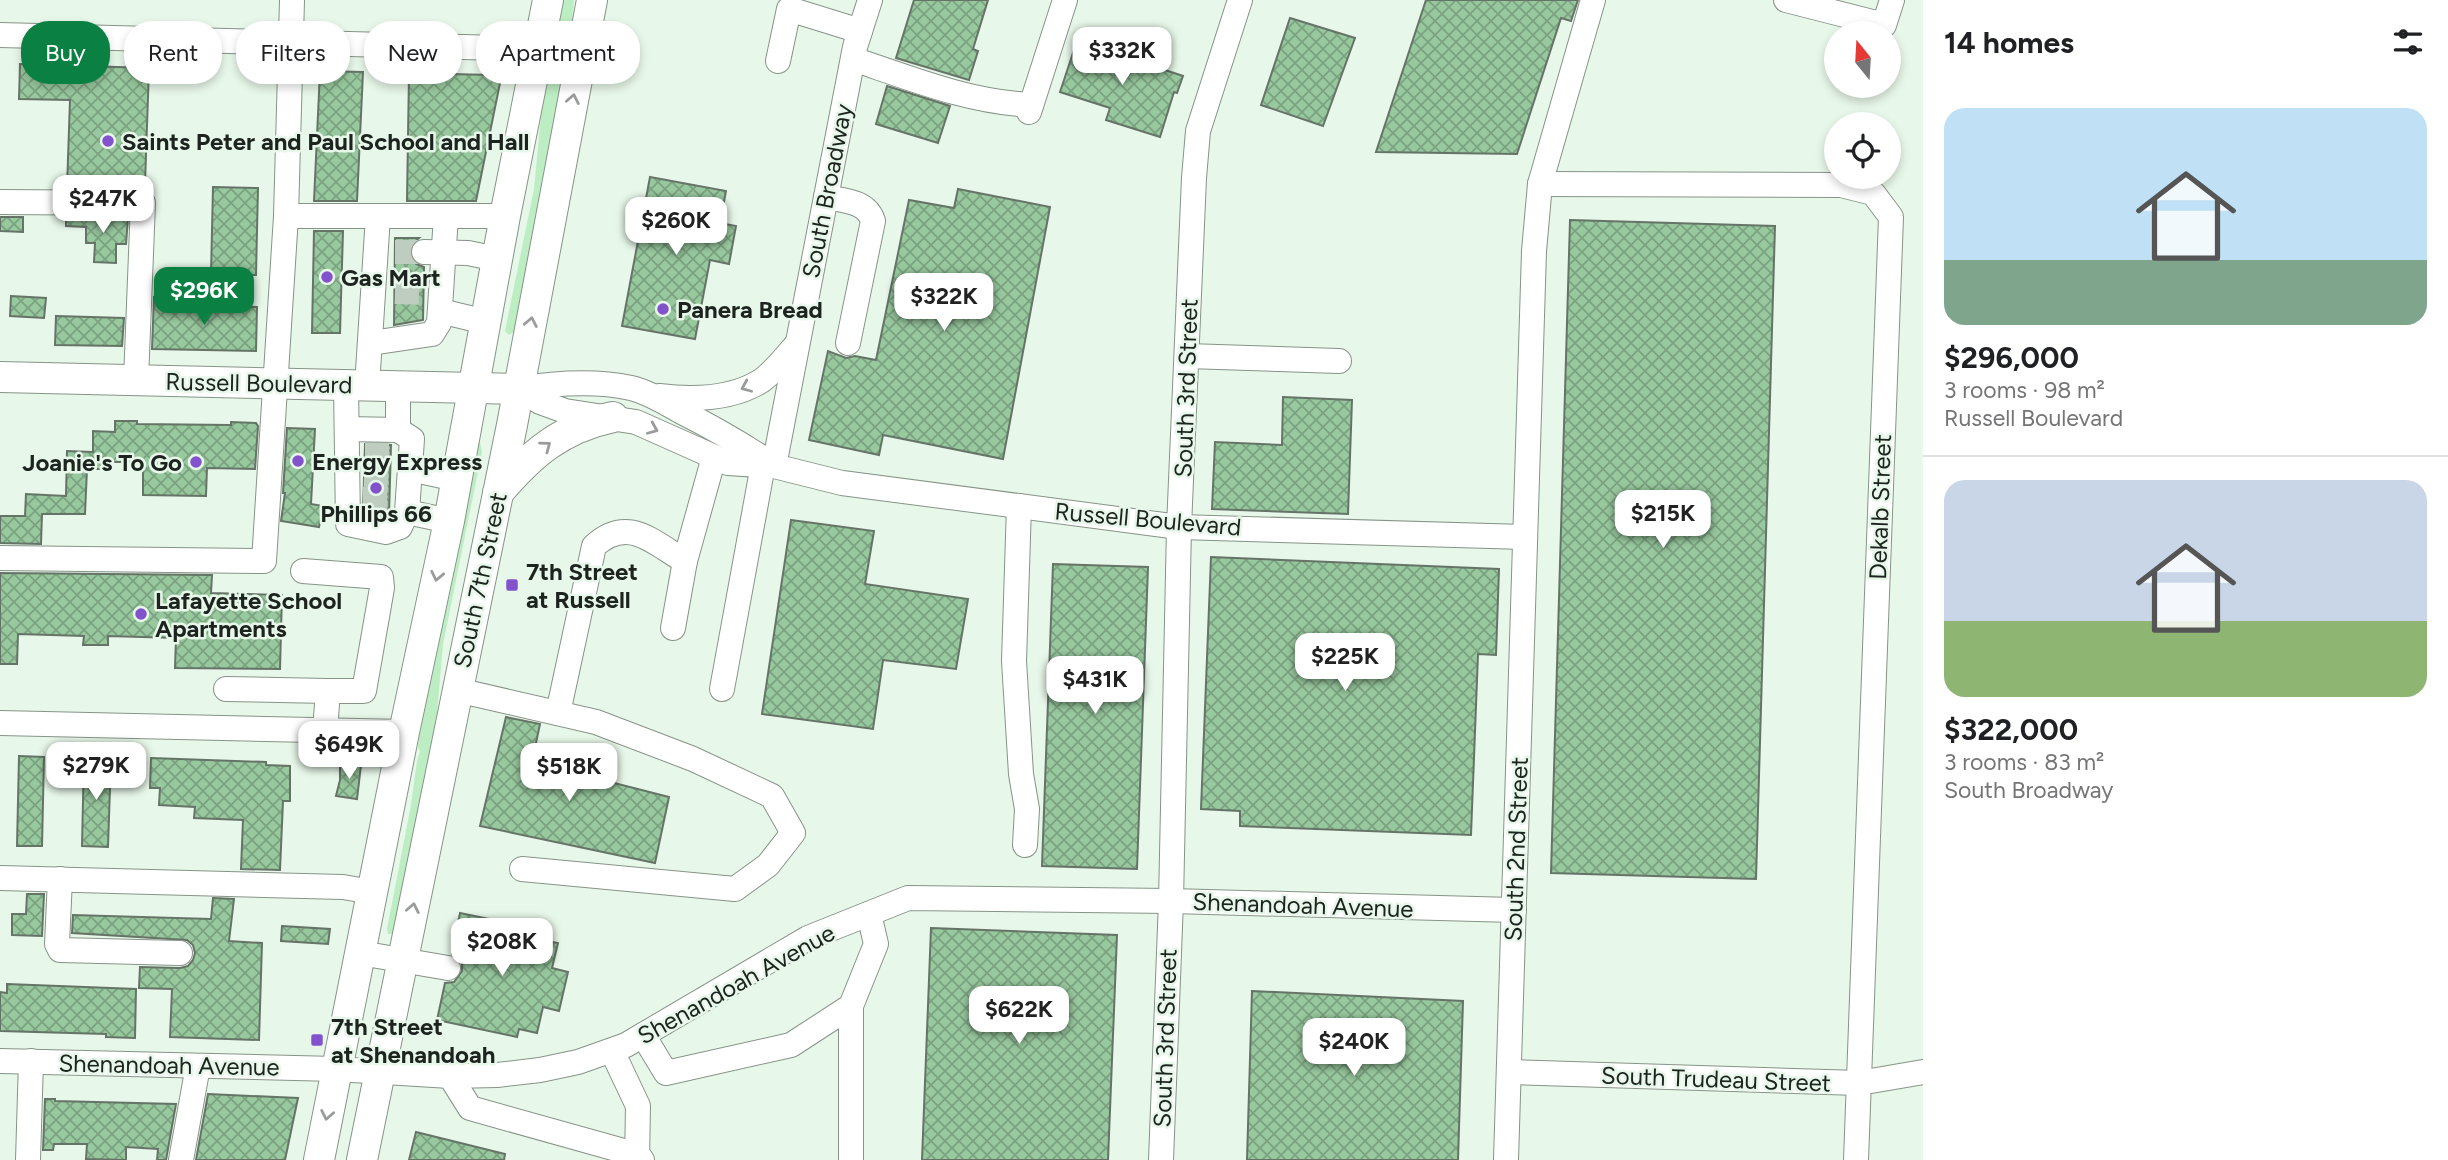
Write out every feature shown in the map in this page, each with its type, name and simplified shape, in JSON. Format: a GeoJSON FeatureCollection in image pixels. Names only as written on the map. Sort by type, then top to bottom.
{"type":"FeatureCollection","features":[{"type":"Feature","properties":{"kind":"main road","name":"South 7th Street"},"geometry":{"type":"LineString","coordinates":[[544,21],[548,0]]}},
{"type":"Feature","properties":{"kind":"main road","name":"South 7th Street"},"geometry":{"type":"LineString","coordinates":[[362,1160],[498,494],[592,0]]}},
{"type":"Feature","properties":{"kind":"main road","name":"South 7th Street"},"geometry":{"type":"LineString","coordinates":[[319,1160],[449,521],[531,84]]}},
{"type":"Feature","properties":{"kind":"main road","name":"Russell Boulevard"},"geometry":{"type":"LineString","coordinates":[[0,377],[518,389]]}},
{"type":"Feature","properties":{"kind":"main road"},"geometry":{"type":"LineString","coordinates":[[498,494],[520,467],[560,436],[576,428],[614,417]]}},
{"type":"Feature","properties":{"kind":"street"},"geometry":{"type":"LineString","coordinates":[[292,0],[292,21]]}},
{"type":"Feature","properties":{"kind":"street","name":"South Broadway"},"geometry":{"type":"LineString","coordinates":[[722,689],[768,465],[797,344],[853,59],[870,0]]}},
{"type":"Feature","properties":{"kind":"street"},"geometry":{"type":"LineString","coordinates":[[853,59],[957,94],[1030,109],[1065,0]]}},
{"type":"Feature","properties":{"kind":"street","name":"South 3rd Street"},"geometry":{"type":"LineString","coordinates":[[1161,1160],[1171,901],[1180,527],[1194,178],[1198,131],[1240,0]]}},
{"type":"Feature","properties":{"kind":"street","name":"South 2nd Street"},"geometry":{"type":"LineString","coordinates":[[1506,1160],[1534,251],[1539,184],[1593,0]]}},
{"type":"Feature","properties":{"kind":"street"},"geometry":{"type":"LineString","coordinates":[[1786,0],[1884,25],[1892,0]]}},
{"type":"Feature","properties":{"kind":"street"},"geometry":{"type":"LineString","coordinates":[[778,61],[789,9],[860,31]]}},
{"type":"Feature","properties":{"kind":"street"},"geometry":{"type":"LineString","coordinates":[[0,35],[236,41]]}},
{"type":"Feature","properties":{"kind":"street"},"geometry":{"type":"LineString","coordinates":[[350,44],[476,47]]}},
{"type":"Feature","properties":{"kind":"street"},"geometry":{"type":"LineString","coordinates":[[0,558],[264,561],[286,216],[290,84]]}},
{"type":"Feature","properties":{"kind":"street","name":"Dekalb Street"},"geometry":{"type":"LineString","coordinates":[[1539,184],[1841,186],[1873,193],[1891,217],[1856,1160]]}},
{"type":"Feature","properties":{"kind":"street"},"geometry":{"type":"LineString","coordinates":[[826,197],[864,206],[871,212],[873,221],[848,343]]}},
{"type":"Feature","properties":{"kind":"street"},"geometry":{"type":"LineString","coordinates":[[0,202],[143,203],[136,380]]}},
{"type":"Feature","properties":{"kind":"street"},"geometry":{"type":"LineString","coordinates":[[286,216],[505,216]]}},
{"type":"Feature","properties":{"kind":"street"},"geometry":{"type":"LineString","coordinates":[[378,216],[386,251],[384,292],[357,386],[354,470],[348,524],[386,532],[400,527],[402,474],[398,387]]}},
{"type":"Feature","properties":{"kind":"street"},"geometry":{"type":"LineString","coordinates":[[371,343],[432,334],[439,323],[435,299],[434,252],[446,216]]}},
{"type":"Feature","properties":{"kind":"street"},"geometry":{"type":"LineString","coordinates":[[434,252],[497,258]]}},
{"type":"Feature","properties":{"kind":"street"},"geometry":{"type":"LineString","coordinates":[[435,299],[486,322]]}},
{"type":"Feature","properties":{"kind":"street"},"geometry":{"type":"LineString","coordinates":[[649,394],[680,398],[738,392],[763,380],[797,344]]}},
{"type":"Feature","properties":{"kind":"street"},"geometry":{"type":"LineString","coordinates":[[1187,356],[1339,361]]}},
{"type":"Feature","properties":{"kind":"street","name":"Russell Boulevard"},"geometry":{"type":"LineString","coordinates":[[518,389],[545,385],[597,384],[632,388],[649,394],[737,440],[768,465]]}},
{"type":"Feature","properties":{"kind":"street","name":"Russell Boulevard"},"geometry":{"type":"LineString","coordinates":[[518,389],[540,402],[565,411],[614,417],[654,428],[728,463],[768,465],[842,483],[1180,527],[1525,537]]}},
{"type":"Feature","properties":{"kind":"street"},"geometry":{"type":"LineString","coordinates":[[673,628],[685,561],[714,457]]}},
{"type":"Feature","properties":{"kind":"street"},"geometry":{"type":"LineString","coordinates":[[354,470],[456,479]]}},
{"type":"Feature","properties":{"kind":"street"},"geometry":{"type":"LineString","coordinates":[[402,474],[449,521]]}},
{"type":"Feature","properties":{"kind":"street"},"geometry":{"type":"LineString","coordinates":[[1019,506],[1014,661],[1021,774],[1027,809],[1025,845]]}},
{"type":"Feature","properties":{"kind":"street"},"geometry":{"type":"LineString","coordinates":[[558,713],[594,546],[604,536],[615,531],[634,531],[685,561]]}},
{"type":"Feature","properties":{"kind":"street"},"geometry":{"type":"LineString","coordinates":[[226,689],[364,691],[382,587],[381,576],[303,571]]}},
{"type":"Feature","properties":{"kind":"street"},"geometry":{"type":"LineString","coordinates":[[457,690],[596,722],[681,754],[772,796],[793,833],[768,865],[735,889],[522,869]]}},
{"type":"Feature","properties":{"kind":"street"},"geometry":{"type":"LineString","coordinates":[[325,730],[328,691]]}},
{"type":"Feature","properties":{"kind":"street"},"geometry":{"type":"LineString","coordinates":[[0,723],[404,732]]}},
{"type":"Feature","properties":{"kind":"street"},"geometry":{"type":"LineString","coordinates":[[0,878],[343,887],[372,892]]}},
{"type":"Feature","properties":{"kind":"street"},"geometry":{"type":"LineString","coordinates":[[60,879],[57,944],[60,950],[180,953]]}},
{"type":"Feature","properties":{"kind":"street","name":"Shenandoah Avenue"},"geometry":{"type":"LineString","coordinates":[[0,1061],[336,1069],[450,1076],[497,1075],[540,1070],[612,1051],[808,938],[908,898],[1171,901],[1514,910]]}},
{"type":"Feature","properties":{"kind":"street"},"geometry":{"type":"LineString","coordinates":[[851,1160],[851,1006],[876,944],[869,914]]}},
{"type":"Feature","properties":{"kind":"street"},"geometry":{"type":"LineString","coordinates":[[360,953],[449,968]]}},
{"type":"Feature","properties":{"kind":"street"},"geometry":{"type":"LineString","coordinates":[[643,1035],[666,1073],[791,1045],[851,1006]]}},
{"type":"Feature","properties":{"kind":"street"},"geometry":{"type":"LineString","coordinates":[[450,1076],[470,1108],[639,1158],[638,1106],[612,1051]]}},
{"type":"Feature","properties":{"kind":"street"},"geometry":{"type":"LineString","coordinates":[[28,1160],[31,1061]]}},
{"type":"Feature","properties":{"kind":"street"},"geometry":{"type":"LineString","coordinates":[[181,1160],[198,1066]]}},
{"type":"Feature","properties":{"kind":"street","name":"South Trudeau Street"},"geometry":{"type":"LineString","coordinates":[[1509,1072],[1859,1083],[1923,1072]]}},
{"type":"Feature","properties":{"kind":"green space"},"geometry":{"type":"Polygon","coordinates":[[[562,0],[574,0],[572,21],[558,21],[562,0]]]}},
{"type":"Feature","properties":{"kind":"green space"},"geometry":{"type":"Polygon","coordinates":[[[546,84],[563,84],[514,332],[509,335],[505,331],[534,189],[546,84]]]}},
{"type":"Feature","properties":{"kind":"green space"},"geometry":{"type":"Polygon","coordinates":[[[480,442],[482,452],[443,644],[435,735],[395,931],[388,934],[420,751],[420,724],[476,443],[480,442]]]}},
{"type":"Feature","properties":{"kind":"building"},"geometry":{"type":"Polygon","coordinates":[[[914,0],[988,0],[973,49],[978,51],[969,80],[896,58],[914,0]]]}},
{"type":"Feature","properties":{"kind":"building"},"geometry":{"type":"Polygon","coordinates":[[[1426,0],[1578,0],[1571,21],[1561,18],[1517,154],[1376,152],[1426,0]]]}},
{"type":"Feature","properties":{"kind":"building"},"geometry":{"type":"Polygon","coordinates":[[[1290,18],[1355,38],[1323,126],[1261,105],[1290,18]]]}},
{"type":"Feature","properties":{"kind":"building"},"geometry":{"type":"Polygon","coordinates":[[[1077,41],[1183,76],[1177,93],[1174,92],[1160,137],[1106,120],[1110,108],[1060,92],[1077,41]]]}},
{"type":"Feature","properties":{"kind":"building","name":"Saints Peter and Paul School and Hall"},"geometry":{"type":"Polygon","coordinates":[[[20,64],[21,84],[110,84],[110,67],[124,67],[124,84],[148,84],[145,184],[135,183],[135,188],[67,188],[70,100],[19,99],[20,64]]]}},
{"type":"Feature","properties":{"kind":"building"},"geometry":{"type":"Polygon","coordinates":[[[350,72],[363,72],[357,201],[314,201],[319,84],[350,84],[350,72]]]}},
{"type":"Feature","properties":{"kind":"building"},"geometry":{"type":"Polygon","coordinates":[[[462,74],[476,75],[476,84],[500,84],[476,201],[407,201],[409,84],[462,84],[462,74]]]}},
{"type":"Feature","properties":{"kind":"building"},"geometry":{"type":"Polygon","coordinates":[[[887,86],[950,106],[938,143],[876,124],[887,86]]]}},
{"type":"Feature","properties":{"kind":"building"},"geometry":{"type":"Polygon","coordinates":[[[650,177],[726,191],[720,223],[736,226],[729,264],[710,260],[695,339],[622,326],[650,177]]]}},
{"type":"Feature","properties":{"kind":"building"},"geometry":{"type":"Polygon","coordinates":[[[213,187],[258,188],[256,275],[211,274],[213,187]]]}},
{"type":"Feature","properties":{"kind":"building"},"geometry":{"type":"Polygon","coordinates":[[[958,189],[1050,207],[1003,459],[883,435],[879,455],[809,440],[828,351],[846,358],[855,356],[876,360],[909,200],[954,208],[958,189]]]}},
{"type":"Feature","properties":{"kind":"building"},"geometry":{"type":"Polygon","coordinates":[[[0,217],[23,217],[23,232],[0,231],[0,217]]]}},
{"type":"Feature","properties":{"kind":"building"},"geometry":{"type":"Polygon","coordinates":[[[66,217],[128,218],[126,244],[116,244],[116,263],[94,262],[95,243],[86,243],[86,227],[66,226],[66,217]]]}},
{"type":"Feature","properties":{"kind":"building"},"geometry":{"type":"Polygon","coordinates":[[[1570,220],[1775,226],[1756,879],[1551,873],[1570,220]]]}},
{"type":"Feature","properties":{"kind":"building","name":"Gas Mart"},"geometry":{"type":"Polygon","coordinates":[[[314,231],[343,231],[340,333],[312,333],[314,231]]]}},
{"type":"Feature","properties":{"kind":"building"},"geometry":{"type":"Polygon","coordinates":[[[395,238],[419,238],[412,244],[409,252],[416,264],[424,267],[423,320],[394,325],[395,238]]]}},
{"type":"Feature","properties":{"kind":"building"},"geometry":{"type":"Polygon","coordinates":[[[11,296],[46,298],[44,318],[10,316],[11,296]]]}},
{"type":"Feature","properties":{"kind":"building"},"geometry":{"type":"Polygon","coordinates":[[[154,297],[162,298],[162,304],[257,307],[256,351],[152,349],[154,297]]]}},
{"type":"Feature","properties":{"kind":"building"},"geometry":{"type":"Polygon","coordinates":[[[56,316],[124,318],[122,346],[55,345],[56,316]]]}},
{"type":"Feature","properties":{"kind":"building"},"geometry":{"type":"Polygon","coordinates":[[[1283,397],[1352,400],[1348,514],[1212,509],[1215,442],[1282,445],[1283,397]]]}},
{"type":"Feature","properties":{"kind":"building"},"geometry":{"type":"Polygon","coordinates":[[[115,421],[137,421],[137,424],[256,423],[255,469],[207,468],[206,496],[143,495],[143,462],[111,462],[111,469],[87,469],[85,514],[42,514],[41,544],[0,543],[0,516],[25,516],[26,494],[66,496],[67,451],[93,452],[93,431],[115,432],[115,421]]]}},
{"type":"Feature","properties":{"kind":"building","name":"Energy Express"},"geometry":{"type":"Polygon","coordinates":[[[287,428],[315,429],[311,504],[323,506],[319,527],[281,521],[285,493],[287,428]]]}},
{"type":"Feature","properties":{"kind":"building","name":"Phillips 66"},"geometry":{"type":"Polygon","coordinates":[[[365,444],[391,445],[389,515],[385,517],[363,512],[365,444]]]}},
{"type":"Feature","properties":{"kind":"building"},"geometry":{"type":"Polygon","coordinates":[[[791,520],[874,531],[865,584],[968,599],[956,669],[883,660],[873,729],[762,714],[791,520]]]}},
{"type":"Feature","properties":{"kind":"building"},"geometry":{"type":"Polygon","coordinates":[[[1211,557],[1499,569],[1496,655],[1478,654],[1471,835],[1240,826],[1240,811],[1201,809],[1211,557]]]}},
{"type":"Feature","properties":{"kind":"building"},"geometry":{"type":"Polygon","coordinates":[[[1053,564],[1148,567],[1137,869],[1042,866],[1053,564]]]}},
{"type":"Feature","properties":{"kind":"building","name":"Lafayette School Apartments"},"geometry":{"type":"Polygon","coordinates":[[[0,573],[212,575],[211,593],[282,595],[280,669],[175,668],[176,638],[108,636],[108,645],[83,645],[84,636],[18,634],[17,664],[0,664],[0,573]]]}},
{"type":"Feature","properties":{"kind":"building"},"geometry":{"type":"Polygon","coordinates":[[[506,717],[540,724],[532,762],[669,797],[655,863],[480,826],[506,717]]]}},
{"type":"Feature","properties":{"kind":"building"},"geometry":{"type":"Polygon","coordinates":[[[19,756],[44,757],[42,846],[17,846],[19,756]]]}},
{"type":"Feature","properties":{"kind":"building"},"geometry":{"type":"Polygon","coordinates":[[[84,758],[111,759],[108,847],[82,846],[84,758]]]}},
{"type":"Feature","properties":{"kind":"building"},"geometry":{"type":"Polygon","coordinates":[[[151,758],[266,762],[266,765],[290,766],[290,801],[283,801],[280,870],[241,869],[243,820],[194,818],[195,807],[159,805],[160,788],[150,788],[151,758]]]}},
{"type":"Feature","properties":{"kind":"building"},"geometry":{"type":"Polygon","coordinates":[[[340,764],[361,765],[357,799],[336,796],[340,764]]]}},
{"type":"Feature","properties":{"kind":"building"},"geometry":{"type":"Polygon","coordinates":[[[27,894],[44,894],[42,936],[12,935],[12,914],[26,914],[27,894]]]}},
{"type":"Feature","properties":{"kind":"building"},"geometry":{"type":"Polygon","coordinates":[[[213,898],[234,899],[229,941],[262,943],[259,1040],[170,1037],[172,989],[139,988],[140,967],[188,966],[195,953],[193,945],[187,940],[72,933],[73,915],[211,919],[213,898]]]}},
{"type":"Feature","properties":{"kind":"building"},"geometry":{"type":"Polygon","coordinates":[[[460,913],[543,930],[541,940],[558,943],[552,968],[568,972],[559,1011],[543,1007],[537,1033],[519,1029],[517,1037],[437,1020],[445,983],[454,982],[462,971],[462,962],[452,954],[460,913]]]}},
{"type":"Feature","properties":{"kind":"building"},"geometry":{"type":"Polygon","coordinates":[[[282,926],[330,929],[328,944],[281,941],[282,926]]]}},
{"type":"Feature","properties":{"kind":"building"},"geometry":{"type":"Polygon","coordinates":[[[931,928],[1117,935],[1108,1160],[922,1160],[931,928]]]}},
{"type":"Feature","properties":{"kind":"building"},"geometry":{"type":"Polygon","coordinates":[[[7,984],[136,989],[135,1038],[106,1037],[106,1034],[0,1031],[0,992],[7,993],[7,984]]]}},
{"type":"Feature","properties":{"kind":"building"},"geometry":{"type":"Polygon","coordinates":[[[1252,991],[1463,1001],[1458,1160],[1247,1160],[1252,991]]]}},
{"type":"Feature","properties":{"kind":"building"},"geometry":{"type":"Polygon","coordinates":[[[208,1094],[298,1098],[285,1160],[196,1160],[208,1094]]]}},
{"type":"Feature","properties":{"kind":"building"},"geometry":{"type":"Polygon","coordinates":[[[45,1099],[176,1104],[166,1160],[157,1160],[158,1149],[126,1147],[126,1160],[86,1159],[87,1144],[54,1144],[53,1150],[43,1150],[45,1099]]]}},
{"type":"Feature","properties":{"kind":"building"},"geometry":{"type":"Polygon","coordinates":[[[416,1132],[505,1154],[504,1160],[409,1160],[416,1132]]]}},
{"type":"Feature","properties":{"kind":"tunnel"},"geometry":{"type":"LineString","coordinates":[[395,252],[424,252]]}},
{"type":"Feature","properties":{"kind":"tunnel"},"geometry":{"type":"LineString","coordinates":[[395,292],[424,293]]}},
{"type":"Feature","properties":{"kind":"tunnel"},"geometry":{"type":"LineString","coordinates":[[365,453],[391,453]]}},
{"type":"Feature","properties":{"kind":"tunnel"},"geometry":{"type":"LineString","coordinates":[[364,477],[390,478]]}},
{"type":"Feature","properties":{"kind":"tunnel"},"geometry":{"type":"LineString","coordinates":[[363,499],[389,499]]}},
{"type":"Feature","properties":{"kind":"place","name":"Saints Peter and Paul School and Hall"},"geometry":{"type":"Point","coordinates":[108,141]}},
{"type":"Feature","properties":{"kind":"place","name":"Gas Mart"},"geometry":{"type":"Point","coordinates":[327,277]}},
{"type":"Feature","properties":{"kind":"place","name":"Panera Bread"},"geometry":{"type":"Point","coordinates":[663,309]}},
{"type":"Feature","properties":{"kind":"place","name":"Energy Express"},"geometry":{"type":"Point","coordinates":[298,461]}},
{"type":"Feature","properties":{"kind":"place","name":"Joanie's To Go"},"geometry":{"type":"Point","coordinates":[196,462]}},
{"type":"Feature","properties":{"kind":"place","name":"Phillips 66"},"geometry":{"type":"Point","coordinates":[376,488]}},
{"type":"Feature","properties":{"kind":"place","name":"7th Street at Russell"},"geometry":{"type":"Point","coordinates":[512,585]}},
{"type":"Feature","properties":{"kind":"place","name":"Lafayette School Apartments"},"geometry":{"type":"Point","coordinates":[141,614]}},
{"type":"Feature","properties":{"kind":"place","name":"7th Street at Shenandoah"},"geometry":{"type":"Point","coordinates":[317,1040]}}]}
